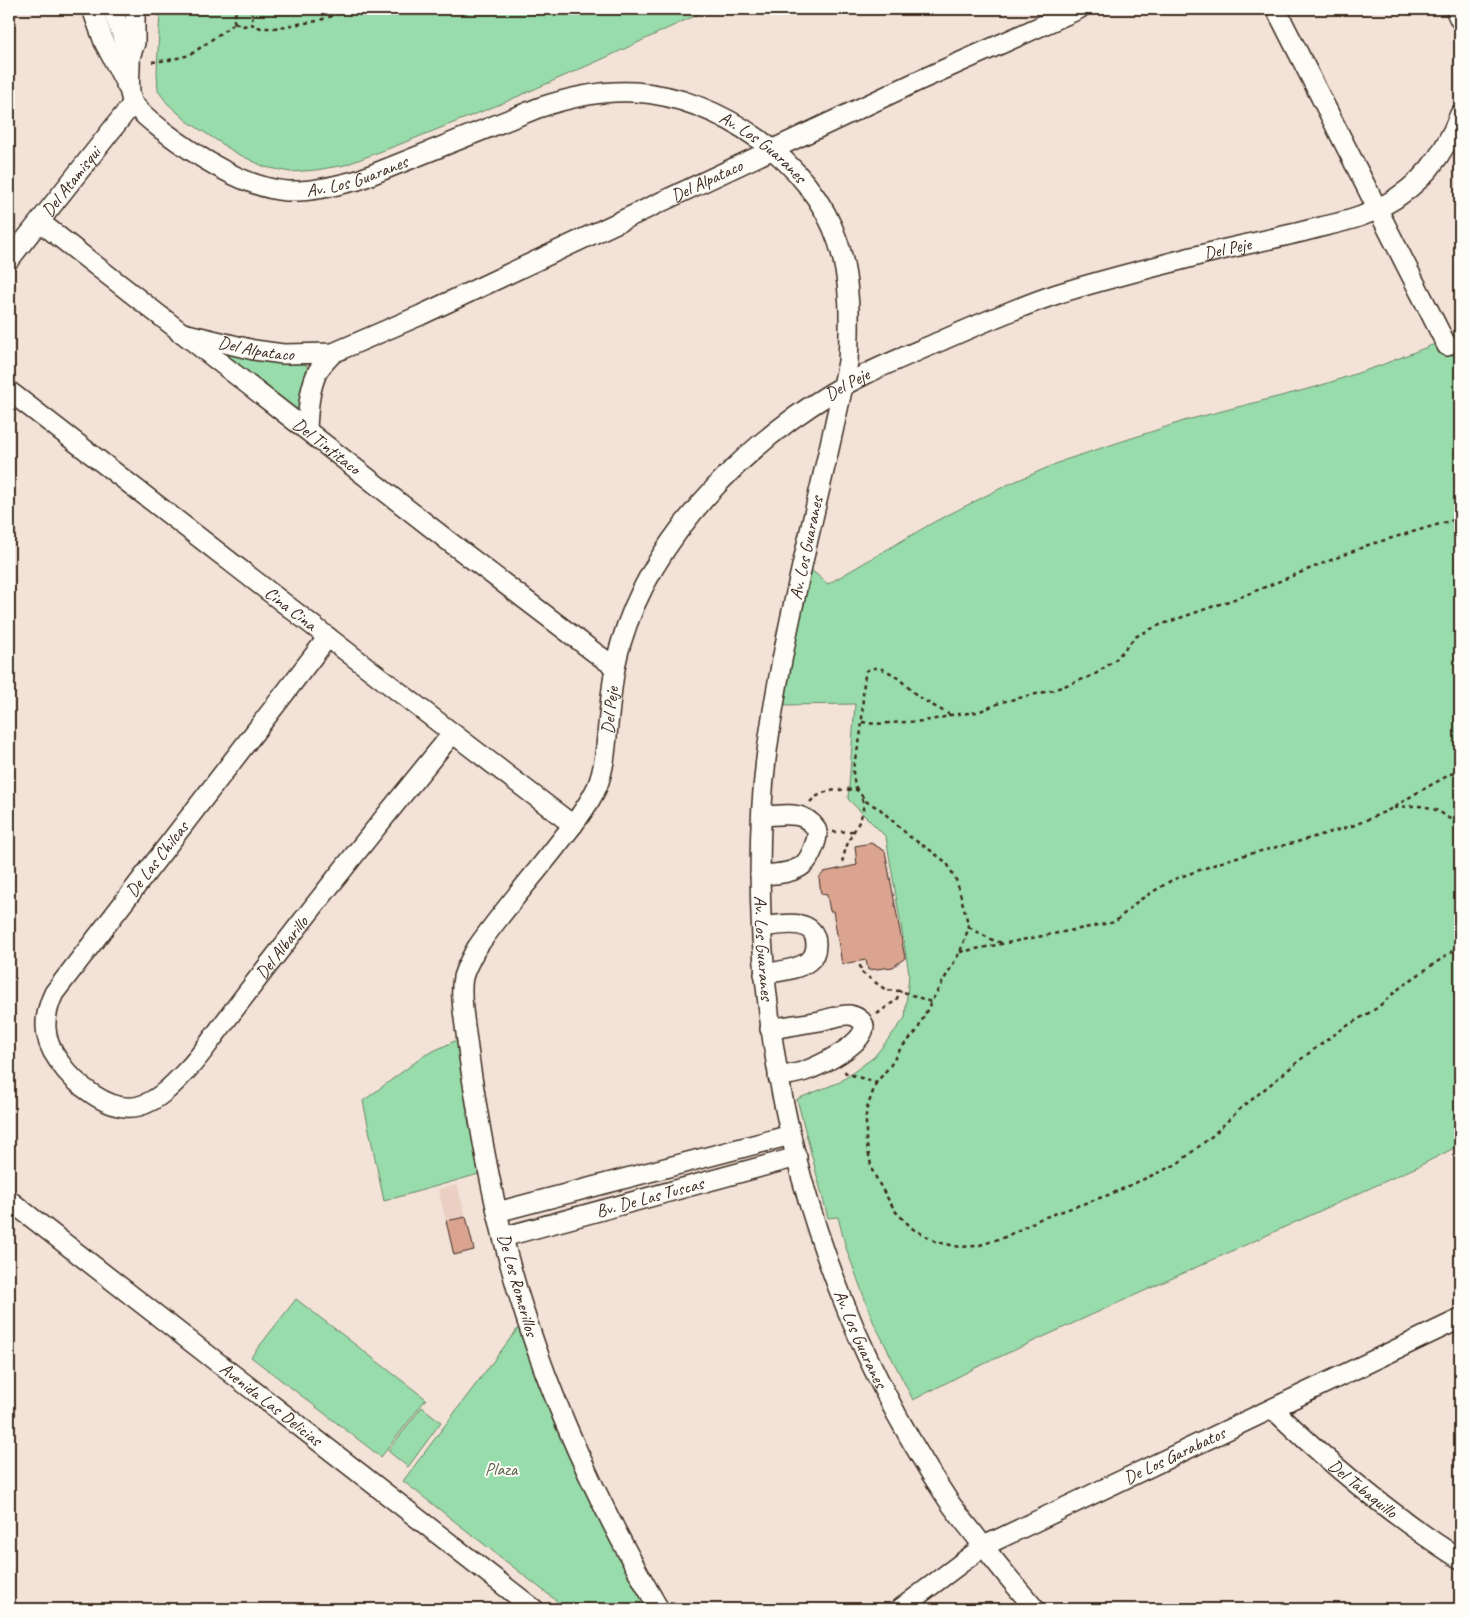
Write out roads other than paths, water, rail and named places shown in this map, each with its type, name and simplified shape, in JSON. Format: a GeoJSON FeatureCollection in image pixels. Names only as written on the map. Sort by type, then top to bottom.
{"type":"FeatureCollection","features":[{"type":"Feature","properties":{"kind":"street","name":"Av. Los Guaranes"},"geometry":{"type":"LineString","coordinates":[[92,9],[104,42],[132,98],[155,124],[217,166],[270,188],[286,191],[306,191],[332,187],[358,180],[562,100],[602,93],[635,92],[684,102],[726,119],[747,131],[774,150],[796,172],[832,225],[845,270],[849,307],[848,362],[778,680],[766,761],[760,875],[764,974],[770,1029],[778,1077],[796,1157],[823,1248],[855,1331],[892,1407],[950,1503],[1034,1609]]}},
{"type":"Feature","properties":{"kind":"street"},"geometry":{"type":"LineString","coordinates":[[112,9],[130,58],[132,98]]}},
{"type":"Feature","properties":{"kind":"street"},"geometry":{"type":"LineString","coordinates":[[130,58],[135,43],[134,9]]}},
{"type":"Feature","properties":{"kind":"street","name":"Del Alpataco"},"geometry":{"type":"LineString","coordinates":[[179,332],[254,350],[283,354],[333,353],[421,315],[918,81],[1079,9]]}},
{"type":"Feature","properties":{"kind":"street"},"geometry":{"type":"LineString","coordinates":[[1276,9],[1447,346]]}},
{"type":"Feature","properties":{"kind":"street"},"geometry":{"type":"LineString","coordinates":[[1455,9],[1460,20]]}},
{"type":"Feature","properties":{"kind":"street","name":"Del Atamisqui"},"geometry":{"type":"LineString","coordinates":[[9,260],[40,222],[132,98]]}},
{"type":"Feature","properties":{"kind":"street","name":"Del Peje"},"geometry":{"type":"LineString","coordinates":[[482,941],[573,826],[595,791],[605,755],[615,667],[624,634],[646,583],[660,558],[691,515],[733,467],[759,445],[801,413],[843,386],[869,372],[988,320],[1058,294],[1186,259],[1364,216],[1405,191],[1432,166],[1453,134],[1460,114]]}},
{"type":"Feature","properties":{"kind":"street","name":"Del Tintitaco"},"geometry":{"type":"LineString","coordinates":[[40,222],[459,549],[615,667]]}},
{"type":"Feature","properties":{"kind":"street","name":"Del Alpataco"},"geometry":{"type":"LineString","coordinates":[[307,429],[307,413],[316,374],[333,353]]}},
{"type":"Feature","properties":{"kind":"street"},"geometry":{"type":"LineString","coordinates":[[302,354],[309,361],[316,374]]}},
{"type":"Feature","properties":{"kind":"street","name":"Cina Cina"},"geometry":{"type":"LineString","coordinates":[[9,391],[573,826]]}},
{"type":"Feature","properties":{"kind":"street","name":"De Las Chilcas"},"geometry":{"type":"LineString","coordinates":[[84,1089],[58,1062],[48,1040],[46,1028],[48,1007],[54,993],[328,637]]}},
{"type":"Feature","properties":{"kind":"street","name":"Del Albarillo"},"geometry":{"type":"LineString","coordinates":[[84,1089],[112,1104],[126,1107],[138,1106],[153,1100],[182,1075],[358,849],[452,734]]}},
{"type":"Feature","properties":{"kind":"street"},"geometry":{"type":"LineString","coordinates":[[760,875],[779,874],[805,864],[815,844],[817,832],[813,825],[804,818],[797,816],[762,816]]}},
{"type":"Feature","properties":{"kind":"street"},"geometry":{"type":"LineString","coordinates":[[762,927],[796,923],[812,932],[816,940],[814,956],[808,962],[800,966],[764,974]]}},
{"type":"Feature","properties":{"kind":"street","name":"De Los Romerillos"},"geometry":{"type":"LineString","coordinates":[[482,941],[471,957],[463,978],[463,1008],[474,1092],[503,1237],[527,1322],[558,1407],[606,1513],[659,1609]]}},
{"type":"Feature","properties":{"kind":"street"},"geometry":{"type":"LineString","coordinates":[[770,1029],[819,1021],[847,1014],[854,1016],[864,1026],[858,1040],[834,1058],[804,1071],[778,1077]]}},
{"type":"Feature","properties":{"kind":"street","name":"Bv. De Las Tuscas"},"geometry":{"type":"LineString","coordinates":[[497,1212],[791,1135]]}},
{"type":"Feature","properties":{"kind":"street","name":"Bv. De Las Tuscas"},"geometry":{"type":"LineString","coordinates":[[503,1237],[796,1157]]}},
{"type":"Feature","properties":{"kind":"street","name":"Avenida Las Delicias"},"geometry":{"type":"LineString","coordinates":[[9,1200],[534,1609]]}},
{"type":"Feature","properties":{"kind":"street","name":"De Los Garabatos"},"geometry":{"type":"LineString","coordinates":[[900,1609],[984,1546],[1460,1319]]}},
{"type":"Feature","properties":{"kind":"street","name":"Del Tabaquillo"},"geometry":{"type":"LineString","coordinates":[[1273,1409],[1303,1438],[1371,1496],[1402,1520],[1460,1559]]}},
{"type":"Feature","properties":{"kind":"park label","name":"Plaza"},"geometry":{"type":"Point","coordinates":[501,1469]}}]}
